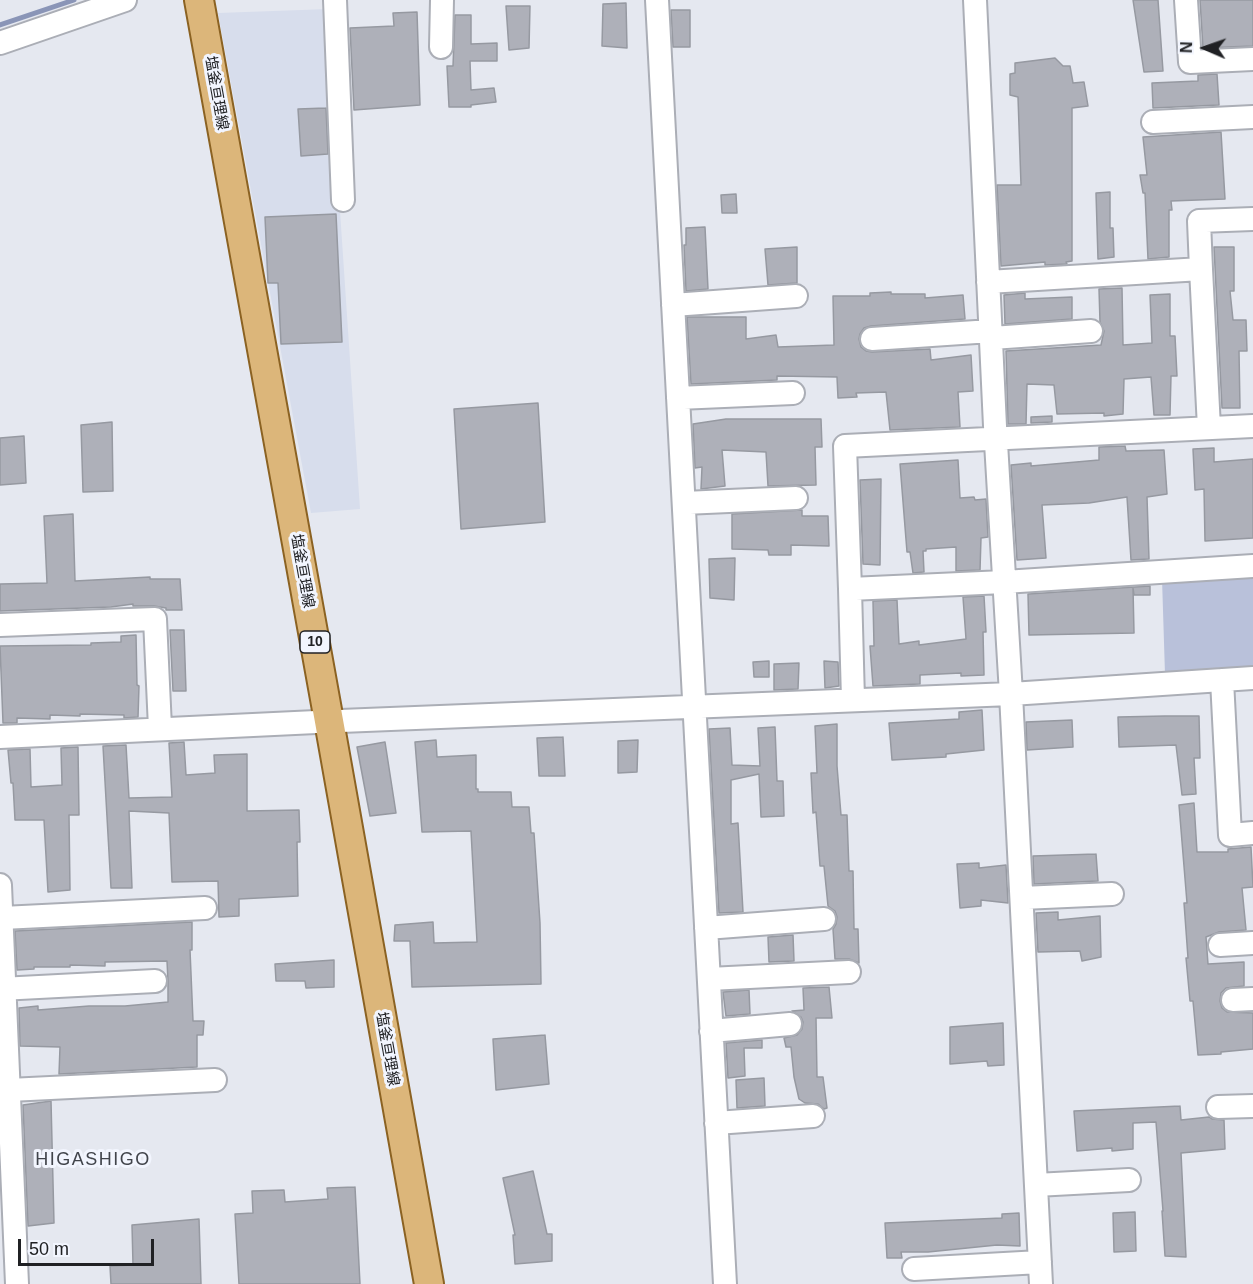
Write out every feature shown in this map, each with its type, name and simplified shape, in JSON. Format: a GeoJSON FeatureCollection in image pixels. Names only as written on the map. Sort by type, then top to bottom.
{"type":"FeatureCollection","features":[{"type":"Feature","properties":{"kind":"main road","name":"塩釜亘理線"},"geometry":{"type":"LineString","coordinates":[[199,0],[429,1284]]}},
{"type":"Feature","properties":{"kind":"street"},"geometry":{"type":"LineString","coordinates":[[0,43],[125,0]]}},
{"type":"Feature","properties":{"kind":"street"},"geometry":{"type":"LineString","coordinates":[[335,0],[343,200]]}},
{"type":"Feature","properties":{"kind":"street"},"geometry":{"type":"LineString","coordinates":[[441,47],[442,0]]}},
{"type":"Feature","properties":{"kind":"street"},"geometry":{"type":"LineString","coordinates":[[657,0],[725,1284]]}},
{"type":"Feature","properties":{"kind":"street"},"geometry":{"type":"LineString","coordinates":[[914,1269],[1041,1273],[996,440],[975,0]]}},
{"type":"Feature","properties":{"kind":"street"},"geometry":{"type":"LineString","coordinates":[[1186,0],[1190,62],[1253,59]]}},
{"type":"Feature","properties":{"kind":"street"},"geometry":{"type":"LineString","coordinates":[[1153,122],[1253,117]]}},
{"type":"Feature","properties":{"kind":"street"},"geometry":{"type":"LineString","coordinates":[[1209,428],[1199,221],[1253,219]]}},
{"type":"Feature","properties":{"kind":"street"},"geometry":{"type":"LineString","coordinates":[[988,282],[1201,269]]}},
{"type":"Feature","properties":{"kind":"street"},"geometry":{"type":"LineString","coordinates":[[673,305],[796,296]]}},
{"type":"Feature","properties":{"kind":"street"},"geometry":{"type":"LineString","coordinates":[[872,339],[1091,331]]}},
{"type":"Feature","properties":{"kind":"street"},"geometry":{"type":"LineString","coordinates":[[678,398],[793,393]]}},
{"type":"Feature","properties":{"kind":"street"},"geometry":{"type":"LineString","coordinates":[[853,700],[845,446],[1253,426]]}},
{"type":"Feature","properties":{"kind":"street"},"geometry":{"type":"LineString","coordinates":[[684,503],[796,498]]}},
{"type":"Feature","properties":{"kind":"street"},"geometry":{"type":"LineString","coordinates":[[850,589],[1253,566]]}},
{"type":"Feature","properties":{"kind":"street"},"geometry":{"type":"LineString","coordinates":[[0,625],[155,619],[160,728]]}},
{"type":"Feature","properties":{"kind":"street"},"geometry":{"type":"LineString","coordinates":[[0,737],[160,728],[1011,694],[1253,678]]}},
{"type":"Feature","properties":{"kind":"street"},"geometry":{"type":"LineString","coordinates":[[1222,680],[1230,835],[1253,833]]}},
{"type":"Feature","properties":{"kind":"street"},"geometry":{"type":"LineString","coordinates":[[0,885],[2,989],[9,1090],[17,1284]]}},
{"type":"Feature","properties":{"kind":"street"},"geometry":{"type":"LineString","coordinates":[[1022,898],[1112,894]]}},
{"type":"Feature","properties":{"kind":"street"},"geometry":{"type":"LineString","coordinates":[[2,918],[205,908]]}},
{"type":"Feature","properties":{"kind":"street"},"geometry":{"type":"LineString","coordinates":[[706,928],[824,919]]}},
{"type":"Feature","properties":{"kind":"street"},"geometry":{"type":"LineString","coordinates":[[1220,945],[1253,943]]}},
{"type":"Feature","properties":{"kind":"street"},"geometry":{"type":"LineString","coordinates":[[709,979],[849,972]]}},
{"type":"Feature","properties":{"kind":"street"},"geometry":{"type":"LineString","coordinates":[[2,989],[155,981]]}},
{"type":"Feature","properties":{"kind":"street"},"geometry":{"type":"LineString","coordinates":[[711,1031],[790,1024]]}},
{"type":"Feature","properties":{"kind":"street"},"geometry":{"type":"LineString","coordinates":[[9,1090],[215,1080]]}},
{"type":"Feature","properties":{"kind":"street"},"geometry":{"type":"LineString","coordinates":[[1218,1107],[1253,1106]]}},
{"type":"Feature","properties":{"kind":"street"},"geometry":{"type":"LineString","coordinates":[[716,1123],[813,1116]]}},
{"type":"Feature","properties":{"kind":"street"},"geometry":{"type":"LineString","coordinates":[[1036,1185],[1129,1180]]}},
{"type":"Feature","properties":{"kind":"shaded area"},"geometry":{"type":"Polygon","coordinates":[[[329,9],[360,509],[311,513],[218,13],[329,9]]]}},
{"type":"Feature","properties":{"kind":"shaded area"},"geometry":{"type":"Polygon","coordinates":[[[1253,575],[1253,672],[1165,675],[1162,579],[1253,575]]]}},
{"type":"Feature","properties":{"kind":"building"},"geometry":{"type":"Polygon","coordinates":[[[1133,0],[1158,0],[1163,71],[1144,72],[1133,0]]]}},
{"type":"Feature","properties":{"kind":"building"},"geometry":{"type":"Polygon","coordinates":[[[1200,0],[1253,0],[1253,46],[1203,48],[1200,0]]]}},
{"type":"Feature","properties":{"kind":"building"},"geometry":{"type":"Polygon","coordinates":[[[626,3],[627,48],[602,46],[603,4],[626,3]]]}},
{"type":"Feature","properties":{"kind":"building"},"geometry":{"type":"Polygon","coordinates":[[[506,6],[530,6],[529,48],[509,50],[506,6]]]}},
{"type":"Feature","properties":{"kind":"building"},"geometry":{"type":"Polygon","coordinates":[[[671,10],[690,10],[690,47],[673,47],[671,10]]]}},
{"type":"Feature","properties":{"kind":"building"},"geometry":{"type":"Polygon","coordinates":[[[417,12],[420,105],[354,110],[350,28],[394,26],[393,13],[417,12]]]}},
{"type":"Feature","properties":{"kind":"building"},"geometry":{"type":"Polygon","coordinates":[[[455,15],[471,15],[471,44],[497,43],[497,61],[470,61],[471,90],[494,88],[496,102],[471,105],[471,107],[449,107],[447,66],[453,66],[455,15]]]}},
{"type":"Feature","properties":{"kind":"building"},"geometry":{"type":"Polygon","coordinates":[[[1055,58],[1063,66],[1070,66],[1073,83],[1084,82],[1088,106],[1072,108],[1072,261],[1066,262],[1067,264],[1045,265],[1045,262],[1001,266],[997,185],[1021,185],[1018,97],[1010,95],[1010,74],[1015,73],[1015,63],[1055,58]]]}},
{"type":"Feature","properties":{"kind":"building"},"geometry":{"type":"Polygon","coordinates":[[[1217,74],[1219,105],[1153,108],[1152,83],[1198,81],[1198,75],[1217,74]]]}},
{"type":"Feature","properties":{"kind":"building"},"geometry":{"type":"Polygon","coordinates":[[[326,108],[328,154],[301,156],[298,109],[326,108]]]}},
{"type":"Feature","properties":{"kind":"building"},"geometry":{"type":"Polygon","coordinates":[[[1221,132],[1225,199],[1171,201],[1169,257],[1148,259],[1145,193],[1143,193],[1140,175],[1147,175],[1143,137],[1221,132]]]}},
{"type":"Feature","properties":{"kind":"building"},"geometry":{"type":"Polygon","coordinates":[[[1110,192],[1110,228],[1113,228],[1114,257],[1098,259],[1096,193],[1110,192]]]}},
{"type":"Feature","properties":{"kind":"building"},"geometry":{"type":"Polygon","coordinates":[[[736,194],[737,213],[722,213],[721,195],[736,194]]]}},
{"type":"Feature","properties":{"kind":"building"},"geometry":{"type":"Polygon","coordinates":[[[336,214],[342,342],[281,344],[278,283],[268,283],[265,217],[336,214]]]}},
{"type":"Feature","properties":{"kind":"building"},"geometry":{"type":"Polygon","coordinates":[[[705,227],[708,289],[686,291],[684,245],[686,245],[686,228],[705,227]]]}},
{"type":"Feature","properties":{"kind":"building"},"geometry":{"type":"Polygon","coordinates":[[[797,247],[797,283],[768,285],[765,249],[797,247]]]}},
{"type":"Feature","properties":{"kind":"building"},"geometry":{"type":"Polygon","coordinates":[[[1214,247],[1234,247],[1234,291],[1230,291],[1233,320],[1246,320],[1247,351],[1239,351],[1240,408],[1222,408],[1214,247]]]}},
{"type":"Feature","properties":{"kind":"building"},"geometry":{"type":"Polygon","coordinates":[[[1122,288],[1123,345],[1152,343],[1150,295],[1170,294],[1170,336],[1175,336],[1177,376],[1171,376],[1170,415],[1154,415],[1151,377],[1124,379],[1123,414],[1104,416],[1104,413],[1057,414],[1054,385],[1027,384],[1026,424],[1008,424],[1006,351],[1101,345],[1104,331],[1100,322],[1099,289],[1122,288]]]}},
{"type":"Feature","properties":{"kind":"building"},"geometry":{"type":"Polygon","coordinates":[[[891,292],[891,294],[925,294],[925,298],[963,295],[965,319],[871,326],[864,328],[859,339],[861,347],[872,352],[930,349],[931,360],[971,355],[973,391],[958,392],[960,427],[890,430],[886,392],[856,393],[857,397],[838,398],[837,377],[777,376],[777,380],[691,384],[687,317],[746,317],[746,339],[776,335],[778,347],[834,345],[833,296],[870,296],[870,293],[891,292]]]}},
{"type":"Feature","properties":{"kind":"building"},"geometry":{"type":"Polygon","coordinates":[[[1025,293],[1025,299],[1072,297],[1072,319],[1005,324],[1004,295],[1025,293]]]}},
{"type":"Feature","properties":{"kind":"building"},"geometry":{"type":"Polygon","coordinates":[[[538,403],[545,522],[461,529],[454,409],[538,403]]]}},
{"type":"Feature","properties":{"kind":"building"},"geometry":{"type":"Polygon","coordinates":[[[1052,416],[1052,422],[1031,423],[1031,417],[1052,416]]]}},
{"type":"Feature","properties":{"kind":"building"},"geometry":{"type":"Polygon","coordinates":[[[726,419],[821,419],[822,447],[815,447],[816,485],[768,486],[766,452],[722,450],[725,486],[701,489],[702,467],[695,468],[693,424],[726,419]]]}},
{"type":"Feature","properties":{"kind":"building"},"geometry":{"type":"Polygon","coordinates":[[[112,422],[113,491],[83,492],[81,425],[112,422]]]}},
{"type":"Feature","properties":{"kind":"building"},"geometry":{"type":"Polygon","coordinates":[[[24,436],[26,483],[0,485],[0,438],[24,436]]]}},
{"type":"Feature","properties":{"kind":"building"},"geometry":{"type":"Polygon","coordinates":[[[1125,446],[1126,451],[1164,450],[1167,494],[1147,497],[1149,559],[1131,560],[1127,497],[1089,503],[1042,505],[1046,558],[1017,560],[1011,465],[1031,463],[1031,466],[1099,460],[1099,447],[1125,446]]]}},
{"type":"Feature","properties":{"kind":"building"},"geometry":{"type":"Polygon","coordinates":[[[1214,448],[1214,462],[1253,459],[1253,538],[1205,541],[1204,489],[1195,490],[1193,449],[1214,448]]]}},
{"type":"Feature","properties":{"kind":"building"},"geometry":{"type":"Polygon","coordinates":[[[958,460],[960,498],[986,499],[988,537],[981,538],[980,570],[956,571],[956,547],[926,549],[923,551],[924,572],[913,573],[910,552],[907,552],[900,464],[958,460]]]}},
{"type":"Feature","properties":{"kind":"building"},"geometry":{"type":"Polygon","coordinates":[[[881,479],[880,565],[863,564],[860,480],[881,479]]]}},
{"type":"Feature","properties":{"kind":"building"},"geometry":{"type":"Polygon","coordinates":[[[802,510],[802,516],[828,516],[829,546],[791,545],[791,555],[769,555],[768,550],[732,549],[732,514],[802,510]]]}},
{"type":"Feature","properties":{"kind":"building"},"geometry":{"type":"Polygon","coordinates":[[[73,514],[75,581],[150,577],[150,579],[180,579],[182,610],[133,606],[133,604],[111,607],[0,611],[0,584],[47,583],[44,516],[73,514]]]}},
{"type":"Feature","properties":{"kind":"building"},"geometry":{"type":"Polygon","coordinates":[[[735,558],[734,600],[710,598],[709,559],[735,558]]]}},
{"type":"Feature","properties":{"kind":"building"},"geometry":{"type":"Polygon","coordinates":[[[1150,586],[1150,595],[1134,595],[1133,588],[1134,633],[1029,635],[1028,594],[1150,586]]]}},
{"type":"Feature","properties":{"kind":"building"},"geometry":{"type":"Polygon","coordinates":[[[984,596],[986,632],[983,632],[984,675],[961,676],[961,673],[920,675],[920,684],[873,686],[870,646],[874,646],[873,601],[897,600],[899,644],[919,641],[919,645],[966,639],[963,597],[984,596]]]}},
{"type":"Feature","properties":{"kind":"building"},"geometry":{"type":"Polygon","coordinates":[[[170,630],[184,630],[186,691],[173,691],[170,630]]]}},
{"type":"Feature","properties":{"kind":"building"},"geometry":{"type":"Polygon","coordinates":[[[136,635],[138,717],[50,715],[50,719],[17,718],[17,723],[3,723],[0,646],[91,645],[91,643],[121,642],[121,636],[136,635]]]}},
{"type":"Feature","properties":{"kind":"building"},"geometry":{"type":"Polygon","coordinates":[[[769,661],[769,677],[754,677],[753,662],[769,661]]]}},
{"type":"Feature","properties":{"kind":"building"},"geometry":{"type":"Polygon","coordinates":[[[824,661],[838,662],[839,686],[825,688],[824,661]]]}},
{"type":"Feature","properties":{"kind":"building"},"geometry":{"type":"Polygon","coordinates":[[[799,663],[798,689],[774,690],[774,664],[799,663]]]}},
{"type":"Feature","properties":{"kind":"building"},"geometry":{"type":"Polygon","coordinates":[[[982,710],[984,750],[946,754],[946,757],[892,760],[889,723],[959,719],[959,712],[982,710]]]}},
{"type":"Feature","properties":{"kind":"building"},"geometry":{"type":"Polygon","coordinates":[[[1199,716],[1200,758],[1194,758],[1196,794],[1182,795],[1176,745],[1119,747],[1118,717],[1199,716]]]}},
{"type":"Feature","properties":{"kind":"building"},"geometry":{"type":"Polygon","coordinates":[[[1072,720],[1073,747],[1027,750],[1026,722],[1072,720]]]}},
{"type":"Feature","properties":{"kind":"building"},"geometry":{"type":"Polygon","coordinates":[[[837,724],[837,766],[841,815],[847,815],[849,871],[853,871],[854,929],[858,929],[859,963],[849,959],[835,959],[833,929],[837,917],[835,911],[828,906],[824,866],[820,866],[816,812],[813,813],[811,773],[817,773],[815,726],[837,724]]]}},
{"type":"Feature","properties":{"kind":"building"},"geometry":{"type":"Polygon","coordinates":[[[775,727],[777,781],[783,781],[784,816],[761,817],[759,774],[731,780],[731,824],[738,823],[743,912],[719,913],[709,729],[730,728],[732,765],[760,766],[758,728],[775,727]]]}},
{"type":"Feature","properties":{"kind":"building"},"geometry":{"type":"Polygon","coordinates":[[[563,737],[565,776],[539,776],[537,738],[563,737]]]}},
{"type":"Feature","properties":{"kind":"building"},"geometry":{"type":"Polygon","coordinates":[[[436,740],[437,757],[476,755],[476,789],[478,792],[511,792],[512,807],[529,807],[531,833],[534,833],[540,923],[541,984],[412,987],[410,941],[394,941],[395,925],[433,922],[434,943],[477,942],[471,831],[422,832],[415,742],[436,740]]]}},
{"type":"Feature","properties":{"kind":"building"},"geometry":{"type":"Polygon","coordinates":[[[638,740],[637,772],[618,773],[618,741],[638,740]]]}},
{"type":"Feature","properties":{"kind":"building"},"geometry":{"type":"Polygon","coordinates":[[[184,742],[186,775],[215,773],[214,755],[247,754],[247,811],[299,810],[298,896],[239,899],[239,916],[219,917],[218,881],[172,882],[169,813],[129,811],[132,888],[111,888],[103,746],[126,745],[129,798],[172,797],[169,743],[184,742]]]}},
{"type":"Feature","properties":{"kind":"building"},"geometry":{"type":"Polygon","coordinates":[[[385,742],[396,813],[370,816],[357,747],[385,742]]]}},
{"type":"Feature","properties":{"kind":"building"},"geometry":{"type":"Polygon","coordinates":[[[78,747],[79,815],[69,815],[70,890],[48,892],[44,820],[15,820],[8,750],[30,749],[31,787],[62,785],[61,748],[78,747]]]}},
{"type":"Feature","properties":{"kind":"building"},"geometry":{"type":"Polygon","coordinates":[[[1194,803],[1197,852],[1228,852],[1228,849],[1251,847],[1253,887],[1242,888],[1246,930],[1219,932],[1206,937],[1208,964],[1244,962],[1244,986],[1226,988],[1221,993],[1220,1001],[1222,1008],[1227,1012],[1253,1013],[1253,1049],[1198,1055],[1186,958],[1188,958],[1184,903],[1187,903],[1179,805],[1194,803]]]}},
{"type":"Feature","properties":{"kind":"building"},"geometry":{"type":"Polygon","coordinates":[[[1096,854],[1098,881],[1034,884],[1033,856],[1096,854]]]}},
{"type":"Feature","properties":{"kind":"building"},"geometry":{"type":"Polygon","coordinates":[[[979,863],[979,868],[1006,865],[1008,903],[981,900],[981,906],[960,908],[957,864],[979,863]]]}},
{"type":"Feature","properties":{"kind":"building"},"geometry":{"type":"Polygon","coordinates":[[[1058,912],[1058,920],[1100,916],[1101,957],[1082,961],[1080,951],[1038,952],[1036,913],[1058,912]]]}},
{"type":"Feature","properties":{"kind":"building"},"geometry":{"type":"Polygon","coordinates":[[[192,922],[192,950],[190,950],[193,1021],[204,1021],[203,1035],[197,1035],[197,1067],[59,1074],[60,1047],[20,1046],[19,1008],[38,1006],[38,1010],[168,1002],[168,981],[167,961],[105,962],[105,966],[70,965],[70,967],[34,967],[34,969],[17,970],[15,931],[192,922]]]}},
{"type":"Feature","properties":{"kind":"building"},"geometry":{"type":"Polygon","coordinates":[[[793,935],[794,961],[769,962],[768,937],[793,935]]]}},
{"type":"Feature","properties":{"kind":"building"},"geometry":{"type":"Polygon","coordinates":[[[334,960],[334,987],[306,988],[305,981],[276,981],[275,964],[334,960]]]}},
{"type":"Feature","properties":{"kind":"building"},"geometry":{"type":"Polygon","coordinates":[[[829,987],[832,1018],[816,1018],[817,1077],[823,1077],[827,1108],[824,1109],[818,1104],[805,1103],[799,1099],[791,1047],[786,1047],[784,1038],[797,1035],[802,1029],[801,1017],[792,1011],[804,1010],[803,988],[829,987]]]}},
{"type":"Feature","properties":{"kind":"building"},"geometry":{"type":"Polygon","coordinates":[[[749,990],[750,1014],[726,1016],[723,992],[749,990]]]}},
{"type":"Feature","properties":{"kind":"building"},"geometry":{"type":"Polygon","coordinates":[[[1003,1023],[1004,1065],[988,1066],[987,1061],[950,1064],[950,1027],[1003,1023]]]}},
{"type":"Feature","properties":{"kind":"building"},"geometry":{"type":"Polygon","coordinates":[[[545,1035],[549,1084],[496,1090],[493,1039],[545,1035]]]}},
{"type":"Feature","properties":{"kind":"building"},"geometry":{"type":"Polygon","coordinates":[[[762,1040],[762,1048],[744,1048],[745,1076],[728,1078],[726,1043],[762,1040]]]}},
{"type":"Feature","properties":{"kind":"building"},"geometry":{"type":"Polygon","coordinates":[[[764,1078],[765,1106],[737,1108],[736,1080],[764,1078]]]}},
{"type":"Feature","properties":{"kind":"building"},"geometry":{"type":"Polygon","coordinates":[[[51,1101],[54,1223],[28,1226],[23,1105],[51,1101]]]}},
{"type":"Feature","properties":{"kind":"building"},"geometry":{"type":"Polygon","coordinates":[[[1180,1106],[1181,1120],[1209,1117],[1224,1120],[1225,1149],[1181,1153],[1186,1257],[1165,1256],[1156,1122],[1133,1123],[1133,1149],[1077,1151],[1074,1111],[1180,1106]]]}},
{"type":"Feature","properties":{"kind":"building"},"geometry":{"type":"Polygon","coordinates":[[[533,1171],[547,1234],[552,1234],[552,1261],[515,1264],[513,1235],[515,1235],[503,1178],[533,1171]]]}},
{"type":"Feature","properties":{"kind":"building"},"geometry":{"type":"Polygon","coordinates":[[[355,1187],[360,1284],[239,1284],[235,1214],[253,1213],[252,1191],[284,1190],[285,1202],[328,1199],[327,1188],[355,1187]]]}},
{"type":"Feature","properties":{"kind":"building"},"geometry":{"type":"Polygon","coordinates":[[[1135,1212],[1136,1251],[1114,1252],[1113,1213],[1135,1212]]]}},
{"type":"Feature","properties":{"kind":"building"},"geometry":{"type":"Polygon","coordinates":[[[1019,1213],[1020,1246],[997,1245],[928,1252],[901,1252],[902,1258],[887,1258],[885,1223],[1002,1218],[1002,1214],[1019,1213]]]}},
{"type":"Feature","properties":{"kind":"building"},"geometry":{"type":"Polygon","coordinates":[[[199,1219],[201,1284],[111,1284],[110,1266],[133,1265],[132,1225],[199,1219]]]}},
{"type":"Feature","properties":{"kind":"waterway"},"geometry":{"type":"LineString","coordinates":[[0,25],[74,0]]}},
{"type":"Feature","properties":{"kind":"district","name":"HIGASHIGO"},"geometry":{"type":"Point","coordinates":[93,1160]}}]}
